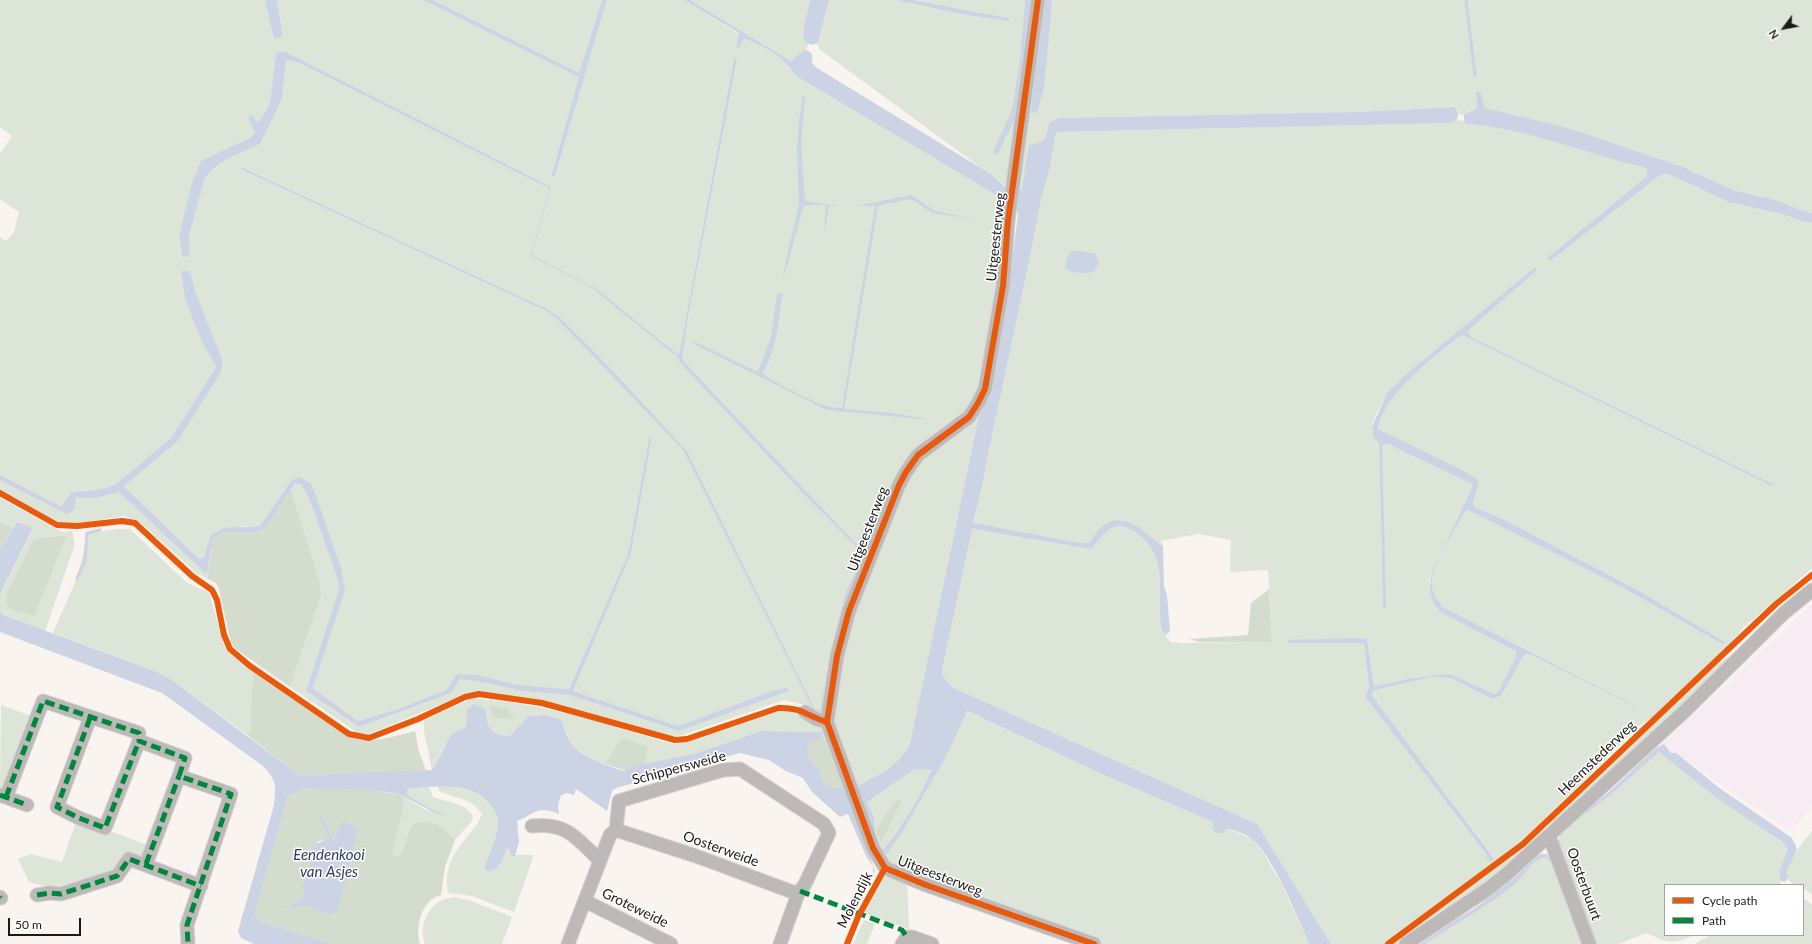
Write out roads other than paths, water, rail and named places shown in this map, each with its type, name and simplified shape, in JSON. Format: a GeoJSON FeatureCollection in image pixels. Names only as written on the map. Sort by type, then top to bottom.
{"type":"FeatureCollection","features":[{"type":"Feature","properties":{"kind":"street","name":"Uitgeesterweg"},"geometry":{"type":"LineString","coordinates":[[1038,0],[1008,221],[1003,286],[985,389],[978,404],[969,417],[918,455],[899,485],[849,611],[837,656],[826,722],[873,848],[885,868],[1094,944]]}},
{"type":"Feature","properties":{"kind":"street","name":"Heemstederweg"},"geometry":{"type":"LineString","coordinates":[[1406,944],[1488,888],[1549,836],[1684,712],[1784,613],[1812,590]]}},
{"type":"Feature","properties":{"kind":"street"},"geometry":{"type":"LineString","coordinates":[[27,805],[3,796],[43,700],[90,718],[139,733],[139,741],[105,828],[79,818],[57,807],[90,718]]}},
{"type":"Feature","properties":{"kind":"street"},"geometry":{"type":"LineString","coordinates":[[805,712],[816,719],[826,722]]}},
{"type":"Feature","properties":{"kind":"street"},"geometry":{"type":"LineString","coordinates":[[139,741],[185,758],[146,864]]}},
{"type":"Feature","properties":{"kind":"street","name":"Schippersweide"},"geometry":{"type":"LineString","coordinates":[[616,830],[619,801],[723,770],[740,769],[824,824],[829,833],[805,884],[798,894]]}},
{"type":"Feature","properties":{"kind":"street"},"geometry":{"type":"LineString","coordinates":[[179,776],[231,794],[187,925],[188,944]]}},
{"type":"Feature","properties":{"kind":"street"},"geometry":{"type":"LineString","coordinates":[[532,826],[545,825],[563,828],[577,838],[599,860]]}},
{"type":"Feature","properties":{"kind":"street"},"geometry":{"type":"LineString","coordinates":[[568,944],[585,902],[599,860],[610,835],[616,830]]}},
{"type":"Feature","properties":{"kind":"street","name":"Oosterweide"},"geometry":{"type":"LineString","coordinates":[[616,830],[696,856],[798,894]]}},
{"type":"Feature","properties":{"kind":"street","name":"Oosterbuurt"},"geometry":{"type":"LineString","coordinates":[[1549,836],[1589,944]]}},
{"type":"Feature","properties":{"kind":"street"},"geometry":{"type":"LineString","coordinates":[[37,895],[50,893],[61,894],[117,876],[129,859],[146,864],[201,886]]}},
{"type":"Feature","properties":{"kind":"street"},"geometry":{"type":"LineString","coordinates":[[780,944],[798,894]]}},
{"type":"Feature","properties":{"kind":"street","name":"Groteweide"},"geometry":{"type":"LineString","coordinates":[[585,902],[671,944]]}},
{"type":"Feature","properties":{"kind":"street"},"geometry":{"type":"LineString","coordinates":[[902,944],[907,937],[912,937],[932,944]]}},
{"type":"Feature","properties":{"kind":"water"},"geometry":{"type":"Polygon","coordinates":[[[265,0],[277,0],[283,37],[274,39],[265,0]]]}},
{"type":"Feature","properties":{"kind":"water"},"geometry":{"type":"Polygon","coordinates":[[[423,0],[433,0],[579,73],[602,0],[607,0],[555,176],[551,176],[579,77],[423,0]]]}},
{"type":"Feature","properties":{"kind":"water"},"geometry":{"type":"Polygon","coordinates":[[[684,0],[690,0],[791,61],[799,53],[806,50],[810,52],[812,55],[812,63],[817,68],[989,173],[1014,194],[1022,189],[1029,145],[1042,141],[1046,137],[1049,123],[1058,118],[1357,112],[1455,107],[1458,114],[1457,120],[1451,123],[1056,132],[1050,167],[1041,201],[983,483],[973,523],[1080,543],[1090,542],[1100,528],[1112,521],[1120,520],[1128,522],[1163,546],[1164,586],[1167,595],[1170,631],[1167,634],[1163,633],[1160,606],[1160,580],[1154,554],[1147,543],[1135,532],[1120,526],[1115,527],[1105,533],[1091,549],[972,529],[943,665],[942,675],[952,687],[1257,824],[1331,944],[1309,944],[1292,904],[1270,861],[1253,840],[1244,834],[1228,828],[1223,833],[1216,833],[1212,828],[1213,822],[1104,775],[967,711],[945,759],[904,829],[886,855],[883,853],[883,850],[891,841],[910,812],[932,770],[915,769],[867,802],[874,818],[876,841],[856,787],[887,770],[900,759],[910,744],[980,411],[989,397],[1011,268],[1018,215],[1015,204],[1007,198],[1002,214],[1003,199],[796,76],[786,63],[773,53],[744,39],[739,48],[736,48],[739,33],[684,0]]]}},
{"type":"Feature","properties":{"kind":"water"},"geometry":{"type":"Polygon","coordinates":[[[810,0],[829,0],[818,43],[811,45],[803,39],[804,26],[810,0]]]}},
{"type":"Feature","properties":{"kind":"water"},"geometry":{"type":"Polygon","coordinates":[[[897,0],[912,0],[1009,18],[1009,21],[955,13],[897,0]]]}},
{"type":"Feature","properties":{"kind":"water"},"geometry":{"type":"Polygon","coordinates":[[[1025,0],[1031,0],[1028,50],[1015,118],[998,154],[995,154],[993,152],[1010,115],[1013,101],[1020,58],[1025,0]]]}},
{"type":"Feature","properties":{"kind":"water"},"geometry":{"type":"Polygon","coordinates":[[[1043,0],[1052,0],[1044,88],[1037,113],[1031,112],[1043,0]]]}},
{"type":"Feature","properties":{"kind":"water"},"geometry":{"type":"Polygon","coordinates":[[[284,51],[551,187],[532,254],[533,256],[597,289],[677,354],[679,353],[683,334],[734,59],[737,59],[688,317],[682,360],[859,547],[864,550],[873,534],[888,493],[905,459],[920,444],[961,415],[970,404],[978,390],[994,306],[997,278],[994,255],[999,222],[1001,222],[997,254],[999,277],[981,385],[976,397],[964,413],[921,446],[866,553],[862,553],[794,484],[680,363],[677,357],[592,288],[530,256],[549,191],[548,188],[298,62],[286,60],[282,99],[260,144],[216,166],[205,178],[189,236],[189,256],[183,257],[179,236],[192,183],[201,161],[250,138],[255,132],[248,118],[251,115],[259,123],[270,103],[276,52],[284,51]]]}},
{"type":"Feature","properties":{"kind":"water"},"geometry":{"type":"Polygon","coordinates":[[[1480,91],[1485,108],[1567,128],[1683,167],[1733,190],[1779,201],[1800,210],[1812,213],[1812,222],[1804,222],[1779,213],[1729,202],[1671,175],[1664,174],[1656,178],[1550,261],[1547,258],[1647,176],[1647,169],[1522,133],[1466,124],[1464,121],[1464,115],[1477,108],[1476,92],[1480,91]]]}},
{"type":"Feature","properties":{"kind":"water"},"geometry":{"type":"Polygon","coordinates":[[[803,95],[805,97],[801,142],[805,201],[839,206],[829,206],[824,233],[826,205],[804,205],[783,280],[799,205],[797,150],[803,95]]]}},
{"type":"Feature","properties":{"kind":"water"},"geometry":{"type":"Polygon","coordinates":[[[242,167],[547,309],[561,319],[615,373],[687,451],[814,708],[820,711],[830,655],[846,591],[858,565],[860,566],[848,596],[834,646],[822,713],[813,711],[683,450],[557,319],[548,312],[241,169],[242,167]]]}},
{"type":"Feature","properties":{"kind":"water"},"geometry":{"type":"Polygon","coordinates":[[[911,195],[935,211],[974,219],[932,213],[915,201],[909,199],[878,206],[844,409],[892,413],[932,420],[827,410],[696,345],[693,341],[758,372],[771,337],[777,294],[783,293],[774,345],[762,374],[813,401],[834,408],[842,408],[875,206],[857,206],[911,195]]]}},
{"type":"Feature","properties":{"kind":"water"},"geometry":{"type":"Polygon","coordinates":[[[1072,251],[1082,251],[1095,254],[1099,261],[1095,270],[1089,273],[1071,272],[1065,267],[1067,258],[1072,251]]]}},
{"type":"Feature","properties":{"kind":"water"},"geometry":{"type":"Polygon","coordinates":[[[1535,267],[1537,270],[1468,331],[1471,337],[1775,485],[1773,486],[1766,483],[1462,335],[1438,353],[1412,376],[1390,402],[1382,415],[1378,429],[1464,471],[1479,481],[1473,503],[1475,507],[1509,522],[1639,591],[1725,642],[1722,644],[1622,587],[1468,510],[1465,512],[1446,545],[1432,579],[1433,591],[1443,607],[1635,706],[1634,707],[1530,654],[1524,655],[1501,696],[1492,699],[1451,678],[1432,677],[1375,690],[1372,693],[1373,697],[1494,858],[1491,860],[1365,697],[1369,687],[1364,643],[1288,643],[1288,640],[1367,639],[1374,686],[1412,678],[1451,674],[1494,694],[1499,691],[1516,657],[1516,651],[1442,613],[1435,605],[1430,589],[1432,572],[1472,488],[1472,484],[1390,445],[1384,444],[1382,446],[1386,608],[1383,608],[1379,443],[1373,437],[1372,426],[1388,392],[1403,377],[1535,267]]]}},
{"type":"Feature","properties":{"kind":"water"},"geometry":{"type":"Polygon","coordinates":[[[181,271],[190,271],[196,293],[222,359],[222,370],[177,442],[124,486],[199,559],[204,557],[210,536],[224,528],[260,526],[291,481],[300,477],[312,485],[341,568],[345,591],[313,688],[358,721],[398,709],[446,690],[457,674],[478,675],[518,685],[569,689],[628,554],[649,438],[652,437],[631,553],[573,691],[678,726],[772,691],[787,688],[788,691],[679,731],[569,695],[521,691],[482,682],[460,679],[451,693],[359,727],[306,691],[339,589],[338,581],[311,503],[301,484],[295,484],[265,528],[256,532],[226,532],[213,539],[207,575],[119,492],[92,498],[76,497],[74,510],[67,514],[0,480],[0,475],[61,507],[71,493],[106,488],[117,483],[171,438],[216,367],[201,340],[185,299],[181,271]]]}},
{"type":"Feature","properties":{"kind":"water"},"geometry":{"type":"Polygon","coordinates":[[[17,522],[33,528],[0,594],[0,549],[17,522]]]}},
{"type":"Feature","properties":{"kind":"water"},"geometry":{"type":"Polygon","coordinates":[[[0,611],[3,615],[157,672],[169,678],[298,774],[305,775],[432,770],[451,735],[466,727],[467,710],[474,704],[486,710],[487,721],[491,729],[494,732],[504,736],[510,736],[528,716],[544,715],[561,719],[571,743],[581,753],[595,761],[625,771],[633,766],[694,754],[761,731],[822,732],[823,737],[807,743],[809,758],[819,770],[825,785],[837,788],[844,785],[875,871],[859,905],[857,904],[873,872],[873,866],[866,856],[848,814],[840,817],[812,792],[803,778],[786,771],[769,760],[740,753],[616,788],[612,791],[607,811],[576,789],[574,795],[567,793],[561,795],[558,805],[559,814],[541,810],[517,821],[519,842],[515,856],[511,856],[510,851],[507,848],[498,866],[495,869],[487,871],[484,868],[495,839],[498,820],[492,806],[475,792],[441,786],[408,788],[407,795],[435,811],[446,815],[437,814],[403,796],[389,792],[352,789],[305,788],[288,796],[255,914],[262,922],[333,944],[254,944],[241,938],[238,931],[274,805],[275,788],[273,779],[268,771],[162,693],[0,632],[0,611]]]}},
{"type":"Feature","properties":{"kind":"water"},"geometry":{"type":"Polygon","coordinates":[[[1664,744],[1671,753],[1676,753],[1718,787],[1792,838],[1797,849],[1787,871],[1788,878],[1785,882],[1781,881],[1779,873],[1787,848],[1782,842],[1717,798],[1659,752],[1614,792],[1571,825],[1563,833],[1560,839],[1598,944],[1596,944],[1566,868],[1559,846],[1559,839],[1561,833],[1610,791],[1656,748],[1664,744]]]}},
{"type":"Feature","properties":{"kind":"water","name":"Eendenkooi van Asjes"},"geometry":{"type":"Polygon","coordinates":[[[322,815],[334,841],[342,823],[348,823],[358,827],[339,906],[336,912],[327,914],[306,906],[284,906],[297,902],[305,894],[302,887],[305,880],[311,873],[309,867],[315,844],[329,839],[320,817],[322,815]]]}},
{"type":"Feature","properties":{"kind":"water"},"geometry":{"type":"Polygon","coordinates":[[[1541,854],[1550,856],[1553,865],[1546,857],[1537,860],[1517,882],[1495,899],[1425,944],[1420,944],[1477,907],[1541,854]]]}},
{"type":"Feature","properties":{"kind":"waterway"},"geometry":{"type":"LineString","coordinates":[[1466,0],[1475,75]]}},
{"type":"Feature","properties":{"kind":"waterway"},"geometry":{"type":"LineString","coordinates":[[77,578],[85,560],[87,533],[100,530]]}},
{"type":"Feature","properties":{"kind":"waterway"},"geometry":{"type":"LineString","coordinates":[[1488,857],[1491,860],[1489,858]]}}]}
